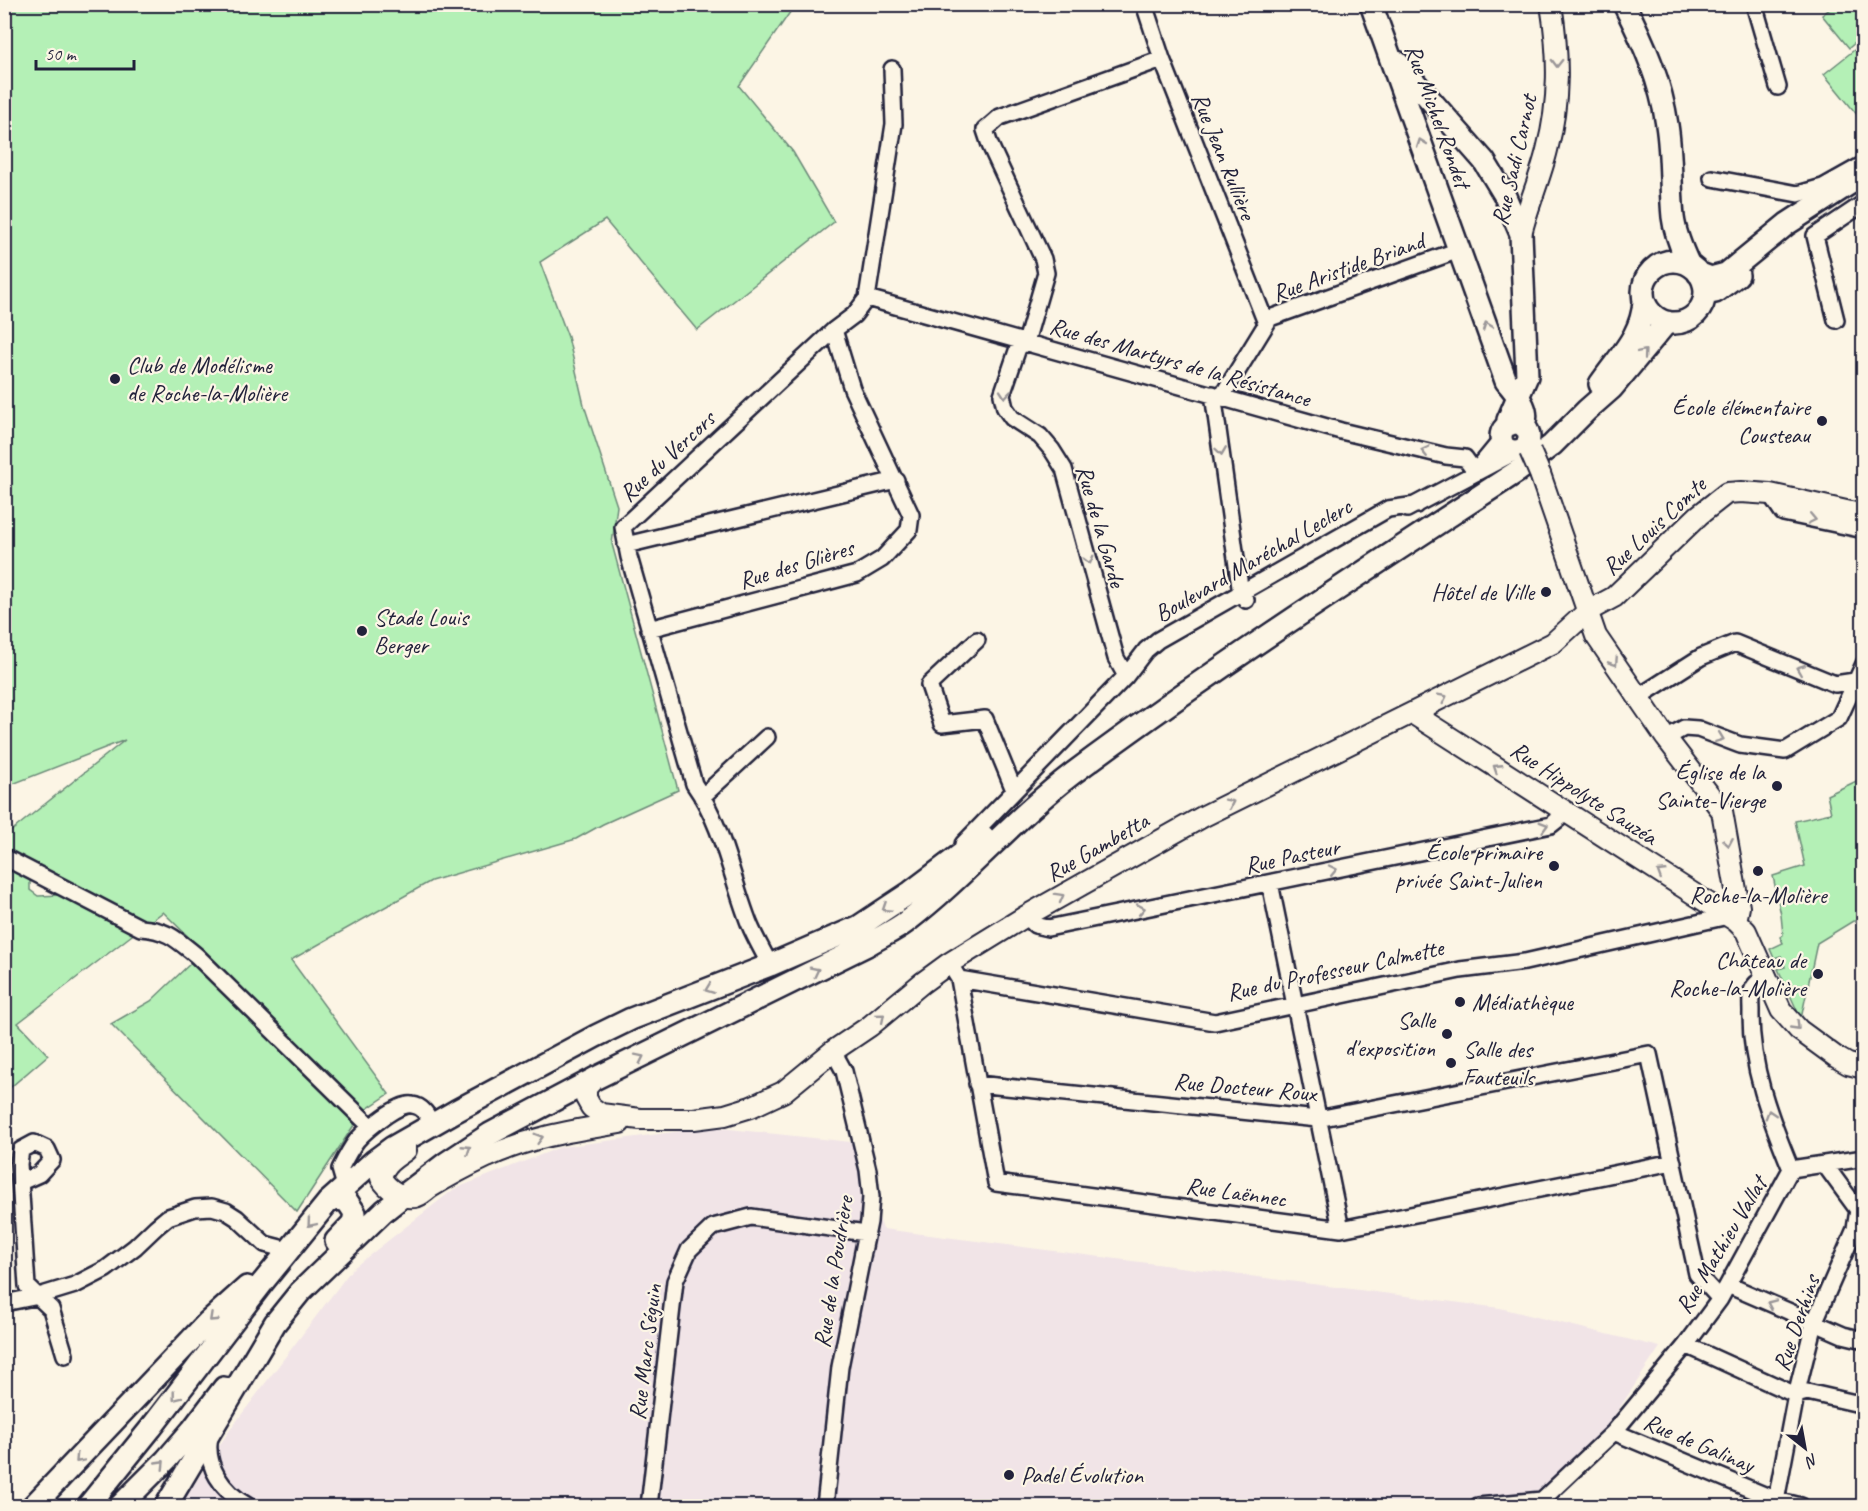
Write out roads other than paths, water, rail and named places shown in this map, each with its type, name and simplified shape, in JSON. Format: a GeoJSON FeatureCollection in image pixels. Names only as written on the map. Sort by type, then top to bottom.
{"type":"FeatureCollection","features":[{"type":"Feature","properties":{"kind":"main road","name":"Rue Michel Rondet"},"geometry":{"type":"LineString","coordinates":[[1371,4],[1459,250],[1512,389]]}},
{"type":"Feature","properties":{"kind":"main road"},"geometry":{"type":"LineString","coordinates":[[1587,410],[1601,383],[1637,333],[1643,317],[1644,281],[1657,266],[1667,246],[1673,218],[1672,171],[1667,124],[1645,46],[1624,4]]}},
{"type":"Feature","properties":{"kind":"main road"},"geometry":{"type":"LineString","coordinates":[[1388,53],[1484,161],[1504,194],[1521,234]]}},
{"type":"Feature","properties":{"kind":"main road"},"geometry":{"type":"LineString","coordinates":[[1657,266],[1673,261],[1711,278],[1726,274],[1787,224],[1852,182],[1863,178]]}},
{"type":"Feature","properties":{"kind":"main road"},"geometry":{"type":"LineString","coordinates":[[1705,294],[1715,292],[1730,282],[1770,247],[1863,183]]}},
{"type":"Feature","properties":{"kind":"main road"},"geometry":{"type":"LineString","coordinates":[[1644,301],[1653,315],[1667,322],[1678,323],[1688,320],[1702,304],[1705,294],[1702,279],[1681,247],[1673,218]]}},
{"type":"Feature","properties":{"kind":"main road","name":"Rue Sadi Carnot"},"geometry":{"type":"LineString","coordinates":[[1516,437],[1526,420],[1525,408],[1512,389],[1527,376],[1521,234]]}},
{"type":"Feature","properties":{"kind":"main road"},"geometry":{"type":"LineString","coordinates":[[120,1506],[192,1430],[300,1292],[384,1211],[410,1196],[437,1169],[490,1134],[594,1079],[867,945],[904,923],[962,875],[1029,810],[1070,776],[1179,696],[1518,471],[1552,445],[1612,388],[1667,322]]}},
{"type":"Feature","properties":{"kind":"main road"},"geometry":{"type":"LineString","coordinates":[[88,1506],[328,1202],[393,1147],[574,1048],[631,1020],[770,965],[858,927],[971,848],[1060,774],[1122,729],[1179,696]]}},
{"type":"Feature","properties":{"kind":"main road"},"geometry":{"type":"LineString","coordinates":[[166,1506],[273,1326],[293,1288],[353,1223],[355,1213],[347,1201],[338,1199],[328,1202]]}},
{"type":"Feature","properties":{"kind":"main road"},"geometry":{"type":"LineString","coordinates":[[33,1506],[208,1322],[288,1250]]}},
{"type":"Feature","properties":{"kind":"street","name":"Rue Jean Rullière"},"geometry":{"type":"LineString","coordinates":[[1144,4],[1162,59],[1266,323]]}},
{"type":"Feature","properties":{"kind":"street","name":"Rue Sadi Carnot"},"geometry":{"type":"LineString","coordinates":[[1521,234],[1547,151],[1556,102],[1557,44],[1551,4]]}},
{"type":"Feature","properties":{"kind":"street"},"geometry":{"type":"LineString","coordinates":[[1754,4],[1778,87]]}},
{"type":"Feature","properties":{"kind":"street","name":"Rue de la Garde"},"geometry":{"type":"LineString","coordinates":[[1126,676],[1116,658],[1064,469],[1040,436],[1012,418],[1005,408],[1002,395],[1018,348],[1026,342],[1046,273],[1043,259],[985,130],[1000,117],[1162,59]]}},
{"type":"Feature","properties":{"kind":"street"},"geometry":{"type":"LineString","coordinates":[[867,298],[894,124],[892,69]]}},
{"type":"Feature","properties":{"kind":"street"},"geometry":{"type":"LineString","coordinates":[[1712,178],[1798,194],[1823,187],[1863,164]]}},
{"type":"Feature","properties":{"kind":"street"},"geometry":{"type":"LineString","coordinates":[[1836,320],[1815,236],[1863,203]]}},
{"type":"Feature","properties":{"kind":"street","name":"Rue Aristide Briand"},"geometry":{"type":"LineString","coordinates":[[1217,395],[1270,318],[1459,250]]}},
{"type":"Feature","properties":{"kind":"street","name":"Rue des Martyrs de la Résistance"},"geometry":{"type":"LineString","coordinates":[[867,298],[1341,431],[1446,456],[1466,458],[1475,472]]}},
{"type":"Feature","properties":{"kind":"street","name":"Rue du Vercors"},"geometry":{"type":"LineString","coordinates":[[770,965],[750,925],[720,835],[694,784],[649,629],[623,528],[834,330],[854,315],[867,298]]}},
{"type":"Feature","properties":{"kind":"street","name":"Rue des Glières"},"geometry":{"type":"LineString","coordinates":[[649,629],[856,574],[882,559],[909,530],[911,515],[852,389],[834,330]]}},
{"type":"Feature","properties":{"kind":"street"},"geometry":{"type":"LineString","coordinates":[[1217,395],[1243,596]]}},
{"type":"Feature","properties":{"kind":"street"},"geometry":{"type":"LineString","coordinates":[[1516,437],[1540,474],[1596,636],[1637,698],[1722,811],[1739,907],[1732,918],[1746,931],[1781,1010],[1799,1030],[1836,1057],[1848,1064],[1863,1068]]}},
{"type":"Feature","properties":{"kind":"street","name":"Boulevard Maréchal Leclerc"},"geometry":{"type":"LineString","coordinates":[[934,874],[1158,640],[1243,596],[1388,509],[1416,505],[1475,472],[1516,437]]}},
{"type":"Feature","properties":{"kind":"street"},"geometry":{"type":"LineString","coordinates":[[626,545],[896,480]]}},
{"type":"Feature","properties":{"kind":"street","name":"Rue Louis Comte"},"geometry":{"type":"LineString","coordinates":[[1588,611],[1614,597],[1699,515],[1726,493],[1770,494],[1863,515]]}},
{"type":"Feature","properties":{"kind":"street"},"geometry":{"type":"LineString","coordinates":[[1770,494],[1783,513],[1863,530]]}},
{"type":"Feature","properties":{"kind":"street","name":"Rue Gambetta"},"geometry":{"type":"LineString","coordinates":[[640,1119],[693,1119],[725,1115],[751,1107],[783,1092],[922,983],[953,971],[1026,916],[1204,816],[1552,643],[1588,611]]}},
{"type":"Feature","properties":{"kind":"street"},"geometry":{"type":"LineString","coordinates":[[976,640],[929,685],[942,724],[985,719],[1014,790]]}},
{"type":"Feature","properties":{"kind":"street"},"geometry":{"type":"LineString","coordinates":[[1637,698],[1701,657],[1735,643],[1835,684],[1856,681]]}},
{"type":"Feature","properties":{"kind":"street"},"geometry":{"type":"LineString","coordinates":[[1666,738],[1684,728],[1698,729],[1740,745],[1785,751],[1839,718],[1863,664]]}},
{"type":"Feature","properties":{"kind":"street","name":"Rue Hippolyte Sauzéa"},"geometry":{"type":"LineString","coordinates":[[1412,713],[1732,918]]}},
{"type":"Feature","properties":{"kind":"street"},"geometry":{"type":"LineString","coordinates":[[702,796],[767,737]]}},
{"type":"Feature","properties":{"kind":"street","name":"Rue Pasteur"},"geometry":{"type":"LineString","coordinates":[[1026,916],[1035,925],[1048,928],[1551,825],[1566,813]]}},
{"type":"Feature","properties":{"kind":"street"},"geometry":{"type":"LineString","coordinates":[[4,858],[141,928],[164,931],[180,942],[371,1127]]}},
{"type":"Feature","properties":{"kind":"street"},"geometry":{"type":"LineString","coordinates":[[1270,883],[1341,1229]]}},
{"type":"Feature","properties":{"kind":"street","name":"Rue du Professeur Calmette"},"geometry":{"type":"LineString","coordinates":[[953,971],[1215,1022],[1460,970],[1525,962],[1732,918]]}},
{"type":"Feature","properties":{"kind":"street","name":"Rue Laënnec"},"geometry":{"type":"LineString","coordinates":[[953,971],[996,1182],[1341,1229],[1673,1162]]}},
{"type":"Feature","properties":{"kind":"street","name":"Rue Mathieu Vallat"},"geometry":{"type":"LineString","coordinates":[[1478,1506],[1545,1503],[1614,1432],[1686,1345],[1728,1285],[1791,1169],[1772,1121],[1758,1074],[1751,1030],[1752,991],[1757,982],[1767,976]]}},
{"type":"Feature","properties":{"kind":"street"},"geometry":{"type":"LineString","coordinates":[[574,1048],[551,1072],[427,1138],[388,1163],[381,1178],[389,1188],[410,1196],[476,1162],[536,1138],[586,1127],[640,1119]]}},
{"type":"Feature","properties":{"kind":"street","name":"Rue de la Poudrière"},"geometry":{"type":"LineString","coordinates":[[825,1506],[840,1367],[869,1222],[871,1197],[868,1170],[844,1071],[833,1051]]}},
{"type":"Feature","properties":{"kind":"street","name":"Rue Docteur Roux"},"geometry":{"type":"LineString","coordinates":[[977,1084],[1318,1119],[1649,1054],[1673,1162]]}},
{"type":"Feature","properties":{"kind":"street"},"geometry":{"type":"LineString","coordinates":[[594,1079],[586,1088],[586,1098],[591,1107],[601,1113],[640,1119]]}},
{"type":"Feature","properties":{"kind":"street"},"geometry":{"type":"LineString","coordinates":[[345,1186],[340,1169],[346,1155],[371,1127],[401,1107],[411,1104],[419,1107],[432,1124]]}},
{"type":"Feature","properties":{"kind":"street"},"geometry":{"type":"LineString","coordinates":[[1791,1169],[1863,1158]]}},
{"type":"Feature","properties":{"kind":"street"},"geometry":{"type":"LineString","coordinates":[[1673,1162],[1697,1274],[1720,1299]]}},
{"type":"Feature","properties":{"kind":"street","name":"Rue Derhins"},"geometry":{"type":"LineString","coordinates":[[1775,1503],[1796,1395],[1814,1323],[1855,1229],[1857,1210],[1825,1165]]}},
{"type":"Feature","properties":{"kind":"street"},"geometry":{"type":"LineString","coordinates":[[21,1182],[27,1286],[51,1309],[65,1355]]}},
{"type":"Feature","properties":{"kind":"street"},"geometry":{"type":"LineString","coordinates":[[4,1303],[39,1296],[75,1285],[106,1269],[168,1217],[195,1208],[212,1206],[226,1211],[265,1244],[288,1250]]}},
{"type":"Feature","properties":{"kind":"street","name":"Rue Marc Séguin"},"geometry":{"type":"LineString","coordinates":[[649,1506],[675,1281],[689,1250],[713,1227],[751,1217],[866,1233]]}},
{"type":"Feature","properties":{"kind":"street"},"geometry":{"type":"LineString","coordinates":[[1728,1285],[1843,1335],[1863,1340]]}},
{"type":"Feature","properties":{"kind":"street"},"geometry":{"type":"LineString","coordinates":[[1686,1345],[1796,1395],[1807,1392],[1863,1405]]}},
{"type":"Feature","properties":{"kind":"street"},"geometry":{"type":"LineString","coordinates":[[211,1431],[207,1448],[216,1477],[233,1497],[248,1506]]}},
{"type":"Feature","properties":{"kind":"street","name":"Rue de Galinay"},"geometry":{"type":"LineString","coordinates":[[1614,1432],[1775,1503],[1801,1506]]}},
{"type":"Feature","properties":{"kind":"place","name":"Club de Modélisme de Roche-la-Molière"},"geometry":{"type":"Point","coordinates":[115,379]}},
{"type":"Feature","properties":{"kind":"place","name":"École élémentaire Cousteau"},"geometry":{"type":"Point","coordinates":[1822,421]}},
{"type":"Feature","properties":{"kind":"place","name":"Hôtel de Ville"},"geometry":{"type":"Point","coordinates":[1546,592]}},
{"type":"Feature","properties":{"kind":"place","name":"Stade Louis Berger"},"geometry":{"type":"Point","coordinates":[362,631]}},
{"type":"Feature","properties":{"kind":"place","name":"Église de la Sainte-Vierge"},"geometry":{"type":"Point","coordinates":[1777,786]}},
{"type":"Feature","properties":{"kind":"place","name":"École primaire privée Saint-Julien"},"geometry":{"type":"Point","coordinates":[1554,866]}},
{"type":"Feature","properties":{"kind":"place","name":"Roche-la-Molière"},"geometry":{"type":"Point","coordinates":[1758,871]}},
{"type":"Feature","properties":{"kind":"place","name":"Château de Roche-la-Molière"},"geometry":{"type":"Point","coordinates":[1818,974]}},
{"type":"Feature","properties":{"kind":"place","name":"Médiathèque"},"geometry":{"type":"Point","coordinates":[1460,1002]}},
{"type":"Feature","properties":{"kind":"place","name":"Salle d'exposition"},"geometry":{"type":"Point","coordinates":[1447,1034]}},
{"type":"Feature","properties":{"kind":"place","name":"Salle des Fauteuils"},"geometry":{"type":"Point","coordinates":[1451,1063]}},
{"type":"Feature","properties":{"kind":"place","name":"Padel Évolution"},"geometry":{"type":"Point","coordinates":[1009,1475]}}]}
